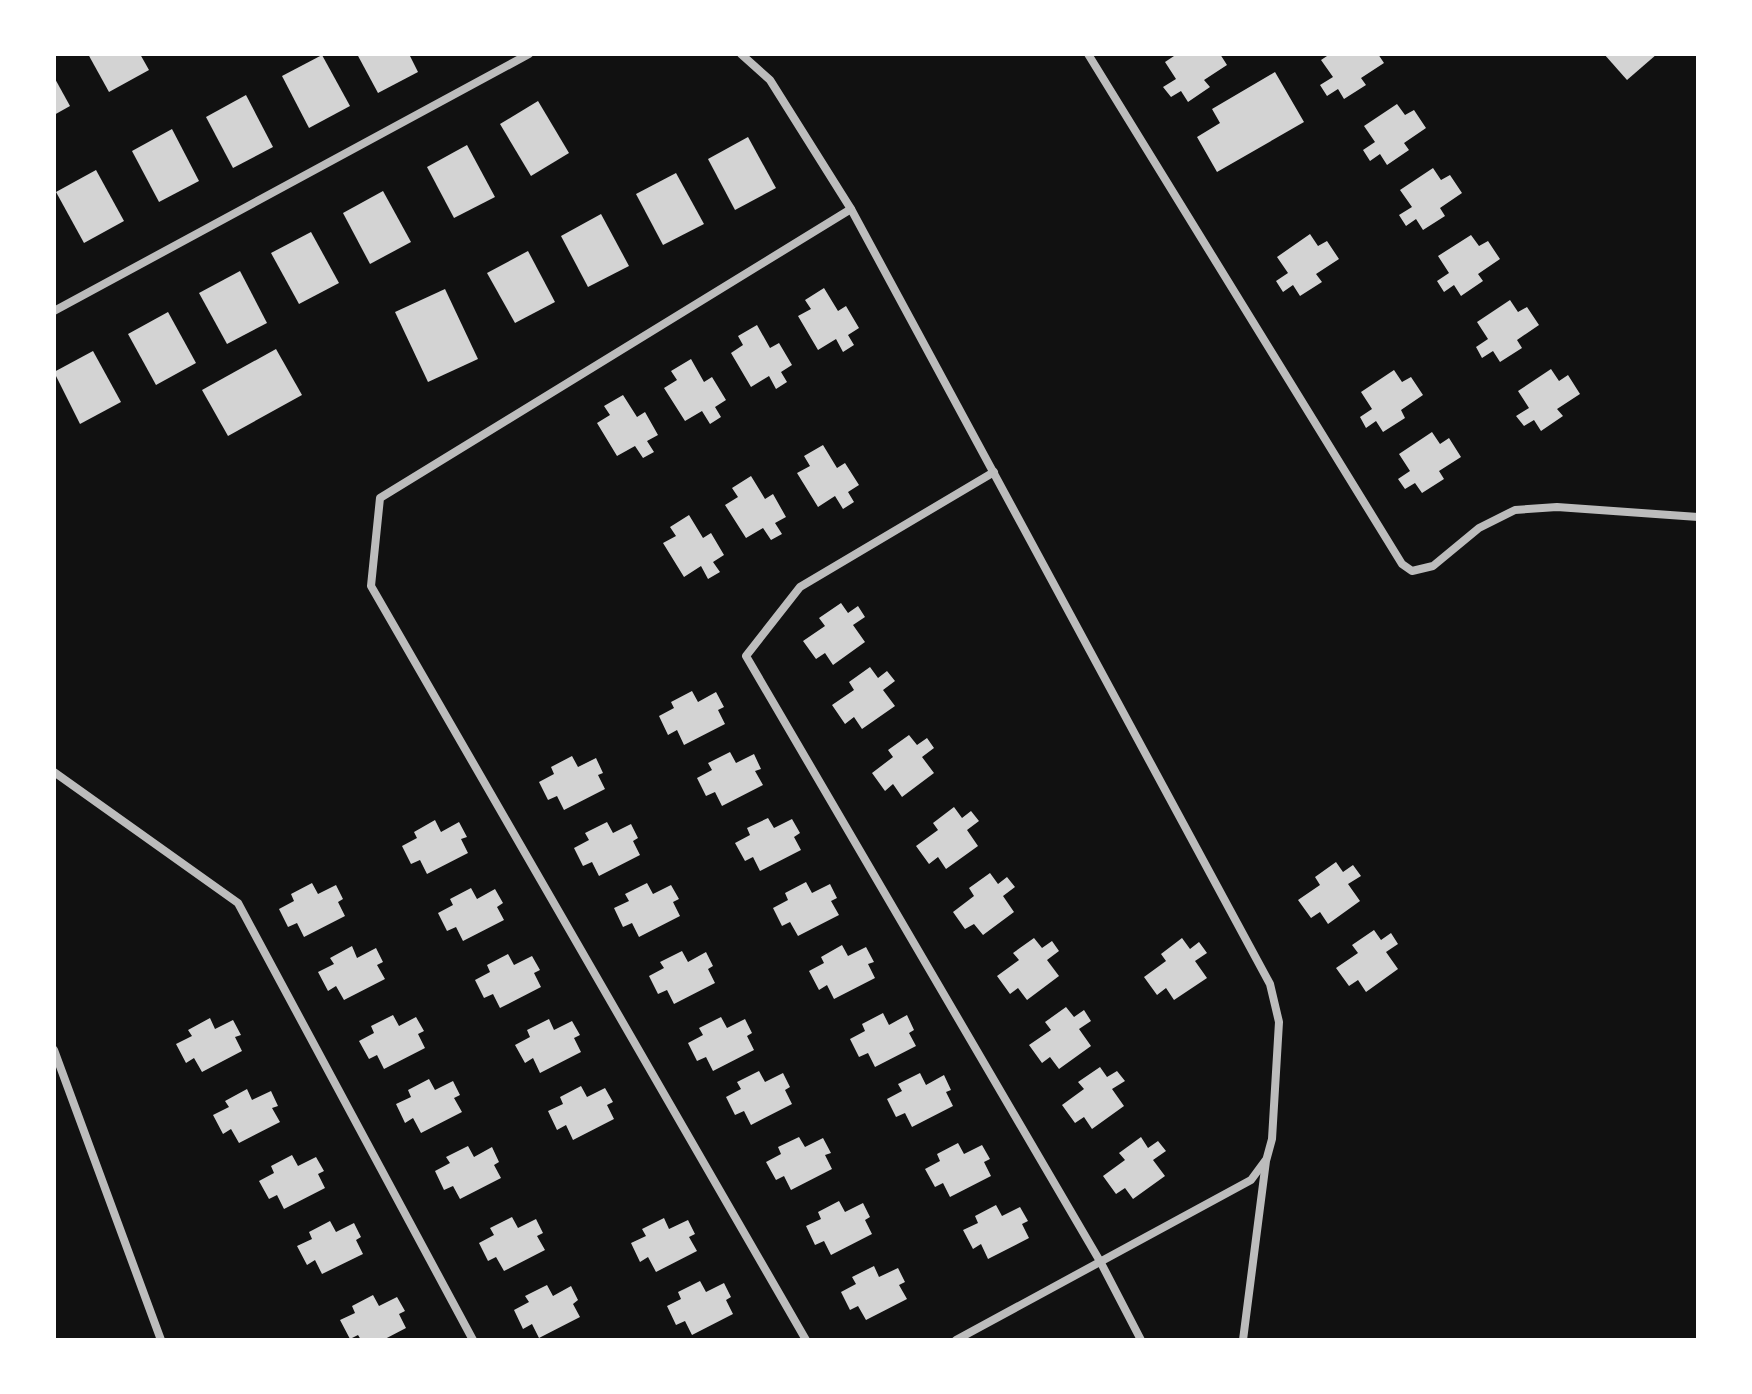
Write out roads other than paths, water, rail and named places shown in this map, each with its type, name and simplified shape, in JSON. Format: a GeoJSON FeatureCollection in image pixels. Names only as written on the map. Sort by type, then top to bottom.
{"type":"FeatureCollection","features":[{"type":"Feature","properties":{"kind":"street"},"geometry":{"type":"LineString","coordinates":[[54,311],[529,54]]}},
{"type":"Feature","properties":{"kind":"street"},"geometry":{"type":"LineString","coordinates":[[741,54],[770,80],[851,209],[1270,984],[1279,1022],[1272,1139],[1266,1161],[1243,1340]]}},
{"type":"Feature","properties":{"kind":"street"},"geometry":{"type":"LineString","coordinates":[[1088,54],[1402,564],[1412,571],[1433,566],[1479,528],[1515,510],[1557,507],[1698,517]]}},
{"type":"Feature","properties":{"kind":"street"},"geometry":{"type":"LineString","coordinates":[[806,1340],[371,586],[380,498],[851,209]]}},
{"type":"Feature","properties":{"kind":"street"},"geometry":{"type":"LineString","coordinates":[[994,472],[800,587],[746,656],[1101,1263],[1141,1340]]}},
{"type":"Feature","properties":{"kind":"street"},"geometry":{"type":"LineString","coordinates":[[54,772],[238,903],[473,1340]]}},
{"type":"Feature","properties":{"kind":"street"},"geometry":{"type":"LineString","coordinates":[[54,1050],[161,1340]]}},
{"type":"Feature","properties":{"kind":"street"},"geometry":{"type":"LineString","coordinates":[[956,1340],[1251,1180],[1266,1161]]}}]}
